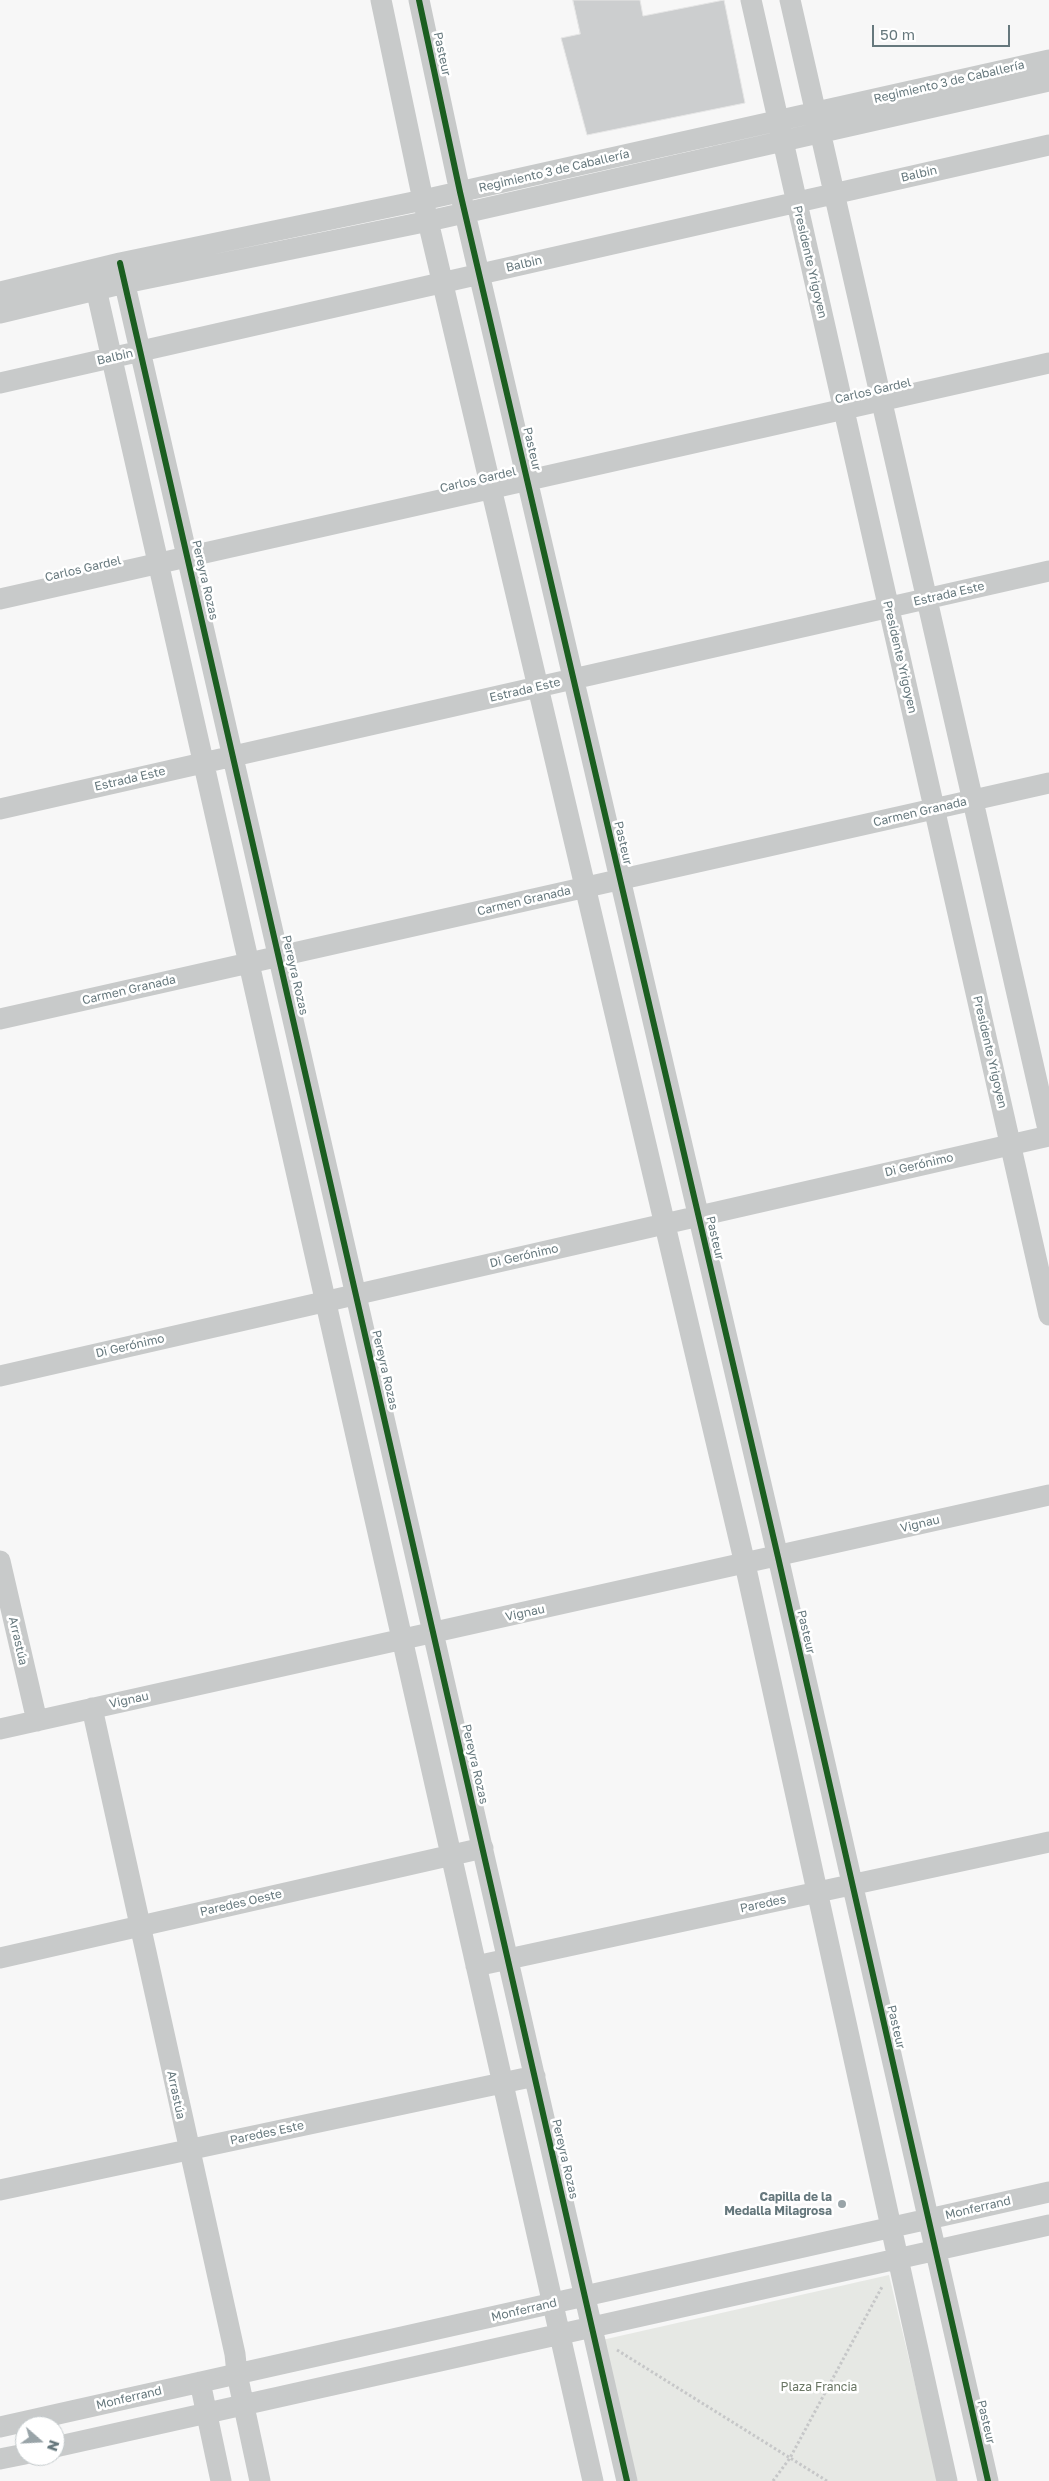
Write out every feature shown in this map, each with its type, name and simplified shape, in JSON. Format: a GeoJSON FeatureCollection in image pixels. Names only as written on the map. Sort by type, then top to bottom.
{"type":"FeatureCollection","features":[{"type":"Feature","properties":{"kind":"street"},"geometry":{"type":"LineString","coordinates":[[381,0],[423,200],[745,1564],[947,2481]]}},
{"type":"Feature","properties":{"kind":"street","name":"Pasteur"},"geometry":{"type":"LineString","coordinates":[[419,0],[460,192],[778,1557],[988,2481]]}},
{"type":"Feature","properties":{"kind":"street","name":"Presidente Yrigoyen"},"geometry":{"type":"LineString","coordinates":[[751,0],[1049,1314]]}},
{"type":"Feature","properties":{"kind":"street"},"geometry":{"type":"LineString","coordinates":[[790,0],[1049,1135]]}},
{"type":"Feature","properties":{"kind":"street","name":"Regimiento 3 de Caballería"},"geometry":{"type":"LineString","coordinates":[[0,313],[94,280],[423,200],[1049,60]]}},
{"type":"Feature","properties":{"kind":"street","name":"Regimiento 3 de Caballería"},"geometry":{"type":"LineString","coordinates":[[123,273],[429,221],[1049,82]]}},
{"type":"Feature","properties":{"kind":"street","name":"Balbin"},"geometry":{"type":"LineString","coordinates":[[0,383],[1049,145]]}},
{"type":"Feature","properties":{"kind":"street","name":"Pereyra Rozas"},"geometry":{"type":"LineString","coordinates":[[123,273],[627,2481]]}},
{"type":"Feature","properties":{"kind":"street"},"geometry":{"type":"LineString","coordinates":[[94,280],[593,2481]]}},
{"type":"Feature","properties":{"kind":"street","name":"Regimiento 3 de Caballería"},"geometry":{"type":"LineString","coordinates":[[0,292],[94,280]]}},
{"type":"Feature","properties":{"kind":"street","name":"Carlos Gardel"},"geometry":{"type":"LineString","coordinates":[[0,599],[1049,363]]}},
{"type":"Feature","properties":{"kind":"street","name":"Estrada Este"},"geometry":{"type":"LineString","coordinates":[[0,809],[1049,571]]}},
{"type":"Feature","properties":{"kind":"street","name":"Carmen Granada"},"geometry":{"type":"LineString","coordinates":[[0,1019],[1049,783]]}},
{"type":"Feature","properties":{"kind":"street","name":"Di Gerónimo"},"geometry":{"type":"LineString","coordinates":[[0,1376],[1049,1135]]}},
{"type":"Feature","properties":{"kind":"street","name":"Vignau"},"geometry":{"type":"LineString","coordinates":[[0,1729],[778,1557],[1049,1495]]}},
{"type":"Feature","properties":{"kind":"street","name":"Arrastúa"},"geometry":{"type":"LineString","coordinates":[[0,1561],[37,1721]]}},
{"type":"Feature","properties":{"kind":"street","name":"Arrastúa"},"geometry":{"type":"LineString","coordinates":[[92,1708],[188,2150],[235,2354],[237,2374],[260,2481]]}},
{"type":"Feature","properties":{"kind":"street","name":"Paredes"},"geometry":{"type":"LineString","coordinates":[[476,1966],[1049,1842]]}},
{"type":"Feature","properties":{"kind":"street","name":"Paredes Oeste"},"geometry":{"type":"LineString","coordinates":[[0,1958],[483,1848]]}},
{"type":"Feature","properties":{"kind":"street","name":"Paredes Este"},"geometry":{"type":"LineString","coordinates":[[0,2190],[535,2076]]}},
{"type":"Feature","properties":{"kind":"street","name":"Monferrand"},"geometry":{"type":"LineString","coordinates":[[0,2427],[1049,2192]]}},
{"type":"Feature","properties":{"kind":"street"},"geometry":{"type":"LineString","coordinates":[[65,2445],[1049,2225]]}},
{"type":"Feature","properties":{"kind":"street"},"geometry":{"type":"LineString","coordinates":[[200,2382],[221,2481]]}},
{"type":"Feature","properties":{"kind":"street"},"geometry":{"type":"LineString","coordinates":[[0,2459],[15,2456]]}},
{"type":"Feature","properties":{"kind":"path"},"geometry":{"type":"LineString","coordinates":[[773,2481],[790,2458],[884,2284]]}},
{"type":"Feature","properties":{"kind":"path"},"geometry":{"type":"LineString","coordinates":[[610,2346],[826,2481]]}},
{"type":"Feature","properties":{"kind":"green space","name":"Plaza Francia"},"geometry":{"type":"Polygon","coordinates":[[[889,2275],[938,2481],[632,2481],[602,2340],[889,2275]]]}},
{"type":"Feature","properties":{"kind":"building"},"geometry":{"type":"Polygon","coordinates":[[[573,0],[640,0],[643,16],[724,0],[745,103],[587,135],[561,38],[580,34],[573,0]]]}},
{"type":"Feature","properties":{"kind":"cycle path"},"geometry":{"type":"LineString","coordinates":[[419,0],[460,192],[778,1557],[988,2481]]}},
{"type":"Feature","properties":{"kind":"cycle path"},"geometry":{"type":"LineString","coordinates":[[120,263],[627,2481]]}},
{"type":"Feature","properties":{"kind":"place","name":"Capilla de la Medalla Milagrosa"},"geometry":{"type":"Point","coordinates":[842,2204]}}]}
